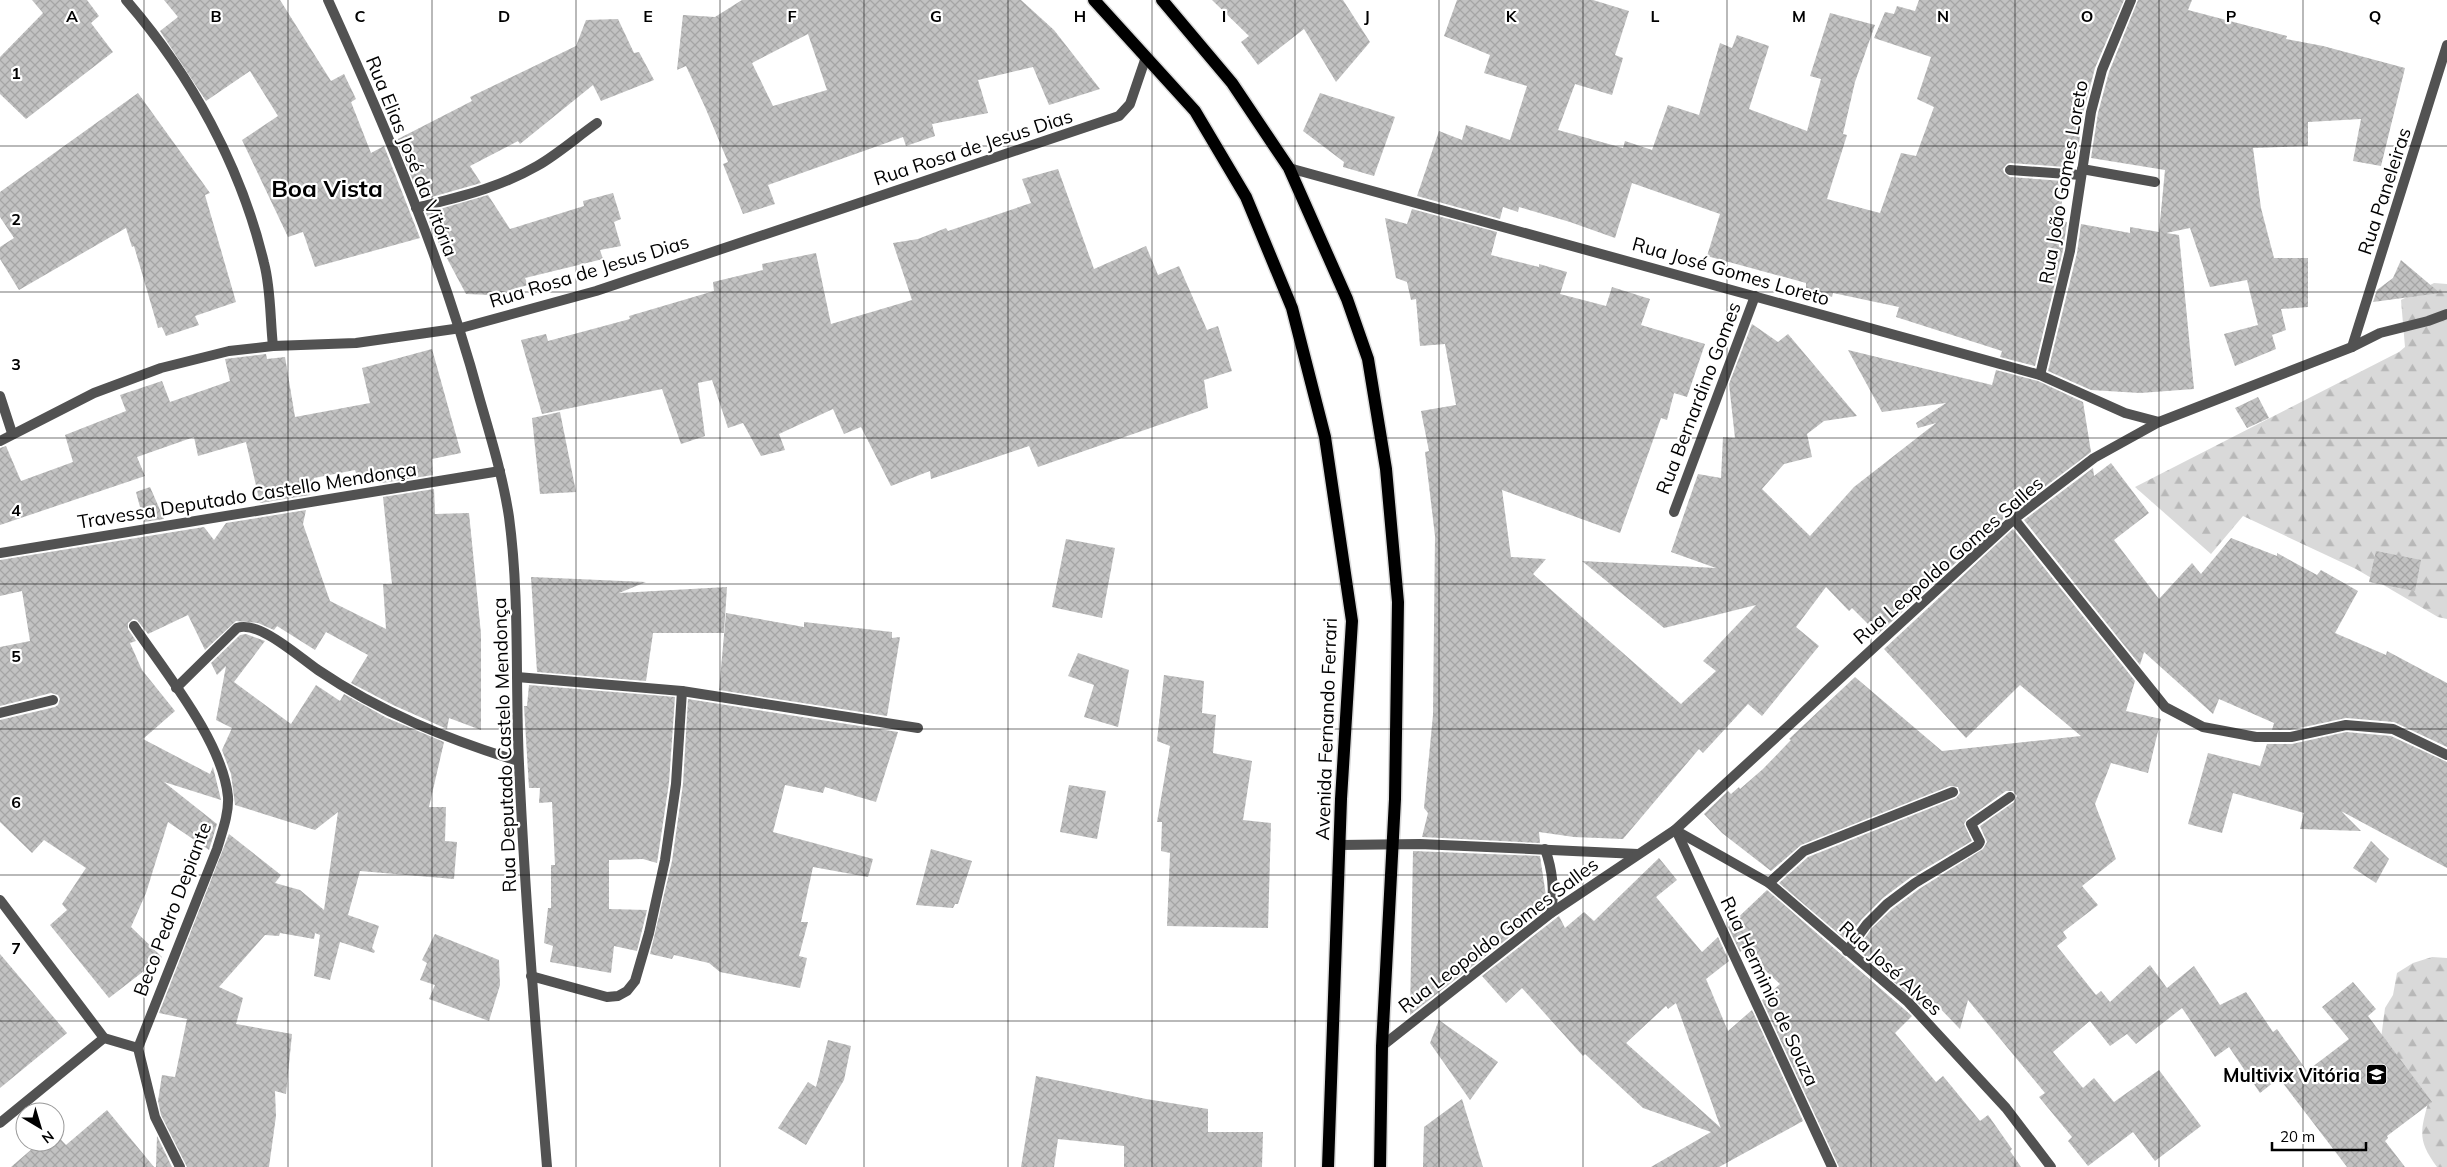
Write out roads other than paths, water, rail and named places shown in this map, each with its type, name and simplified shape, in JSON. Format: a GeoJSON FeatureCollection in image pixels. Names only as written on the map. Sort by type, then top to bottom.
{"type":"FeatureCollection","features":[{"type":"Feature","properties":{"kind":"main road","name":"Avenida Fernando Ferrari"},"geometry":{"type":"LineString","coordinates":[[1094,0],[1195,111],[1246,197],[1292,308],[1325,437],[1352,621],[1340,845],[1328,1167]]}},
{"type":"Feature","properties":{"kind":"main road"},"geometry":{"type":"LineString","coordinates":[[1162,0],[1232,83],[1289,168],[1347,299],[1368,359],[1386,470],[1398,602],[1392,845],[1382,1046],[1380,1167]]}},
{"type":"Feature","properties":{"kind":"street"},"geometry":{"type":"LineString","coordinates":[[126,0],[176,66],[214,128],[246,198],[265,265],[272,346]]}},
{"type":"Feature","properties":{"kind":"street","name":"Rua Elias José da Vitória"},"geometry":{"type":"LineString","coordinates":[[328,0],[366,84],[416,208],[461,328]]}},
{"type":"Feature","properties":{"kind":"street","name":"Rua João Gomes Loreto"},"geometry":{"type":"LineString","coordinates":[[2040,375],[2077,218],[2081,172],[2091,112],[2102,70],[2131,0]]}},
{"type":"Feature","properties":{"kind":"street","name":"Rua Paneleiras"},"geometry":{"type":"LineString","coordinates":[[2352,347],[2447,45]]}},
{"type":"Feature","properties":{"kind":"street","name":"Rua Rosa de Jesus Dias"},"geometry":{"type":"LineString","coordinates":[[0,441],[12,433],[94,393],[161,368],[229,351],[272,346],[356,343],[461,328],[596,291],[1119,116],[1130,104],[1146,57]]}},
{"type":"Feature","properties":{"kind":"street"},"geometry":{"type":"LineString","coordinates":[[416,208],[475,194],[502,184],[537,166],[596,123]]}},
{"type":"Feature","properties":{"kind":"street","name":"Rua José Gomes Loreto"},"geometry":{"type":"LineString","coordinates":[[1289,168],[2040,375],[2125,413],[2159,422]]}},
{"type":"Feature","properties":{"kind":"street"},"geometry":{"type":"LineString","coordinates":[[2010,170],[2081,172],[2155,182]]}},
{"type":"Feature","properties":{"kind":"street","name":"Rua Bernardino Gomes"},"geometry":{"type":"LineString","coordinates":[[1674,512],[1755,296]]}},
{"type":"Feature","properties":{"kind":"street","name":"Rua Leopoldo Gomes Salles"},"geometry":{"type":"LineString","coordinates":[[1382,1046],[1551,912],[1675,830],[2014,519],[2094,458],[2159,422],[2352,347],[2380,333],[2428,322],[2447,314]]}},
{"type":"Feature","properties":{"kind":"street","name":"Rua Deputado Castelo Mendonça"},"geometry":{"type":"LineString","coordinates":[[461,328],[500,471],[508,516],[516,591],[518,761],[531,976],[547,1167]]}},
{"type":"Feature","properties":{"kind":"street"},"geometry":{"type":"LineString","coordinates":[[0,396],[12,433]]}},
{"type":"Feature","properties":{"kind":"street","name":"Travessa Deputado Castello Mendonça"},"geometry":{"type":"LineString","coordinates":[[0,553],[500,471]]}},
{"type":"Feature","properties":{"kind":"street"},"geometry":{"type":"LineString","coordinates":[[2014,519],[2165,707],[2203,726],[2256,738],[2291,737],[2346,725],[2393,729],[2447,755]]}},
{"type":"Feature","properties":{"kind":"street"},"geometry":{"type":"LineString","coordinates":[[176,688],[237,628],[244,625],[250,626],[263,632],[320,671],[380,707],[458,742],[518,761]]}},
{"type":"Feature","properties":{"kind":"street","name":"Beco Pedro Depiante"},"geometry":{"type":"LineString","coordinates":[[134,626],[198,718],[214,748],[228,797],[226,820],[217,849],[138,1048]]}},
{"type":"Feature","properties":{"kind":"street"},"geometry":{"type":"LineString","coordinates":[[517,677],[682,691],[918,728]]}},
{"type":"Feature","properties":{"kind":"street"},"geometry":{"type":"LineString","coordinates":[[531,976],[607,997],[618,996],[627,991],[635,981],[649,933],[665,860],[676,784],[682,691]]}},
{"type":"Feature","properties":{"kind":"street"},"geometry":{"type":"LineString","coordinates":[[0,713],[53,700]]}},
{"type":"Feature","properties":{"kind":"street"},"geometry":{"type":"LineString","coordinates":[[1769,883],[1806,850],[1953,792]]}},
{"type":"Feature","properties":{"kind":"street"},"geometry":{"type":"LineString","coordinates":[[1847,951],[1867,924],[1887,904],[1915,883],[1978,845],[1980,842],[1971,824],[2010,798]]}},
{"type":"Feature","properties":{"kind":"street","name":"Rua José Alves"},"geometry":{"type":"LineString","coordinates":[[1675,830],[1769,883],[1908,1002],[2006,1108],[2051,1167]]}},
{"type":"Feature","properties":{"kind":"street","name":"Rua Herminio de Souza"},"geometry":{"type":"LineString","coordinates":[[1675,830],[1832,1167]]}},
{"type":"Feature","properties":{"kind":"street","name":"Rua Leopoldo Gomes Salles"},"geometry":{"type":"LineString","coordinates":[[1392,845],[1420,844],[1638,854]]}},
{"type":"Feature","properties":{"kind":"street"},"geometry":{"type":"LineString","coordinates":[[1340,845],[1392,845]]}},
{"type":"Feature","properties":{"kind":"street"},"geometry":{"type":"LineString","coordinates":[[1545,849],[1554,887],[1551,912]]}},
{"type":"Feature","properties":{"kind":"street"},"geometry":{"type":"LineString","coordinates":[[0,900],[104,1038],[138,1048],[155,1117],[180,1167]]}},
{"type":"Feature","properties":{"kind":"street"},"geometry":{"type":"LineString","coordinates":[[0,1122],[104,1038]]}},
{"type":"Feature","properties":{"kind":"place","name":"Multivix Vitória"},"geometry":{"type":"Point","coordinates":[2376,1075]}},
{"type":"Feature","properties":{"kind":"district","name":"Boa Vista"},"geometry":{"type":"Point","coordinates":[327,188]}}]}
